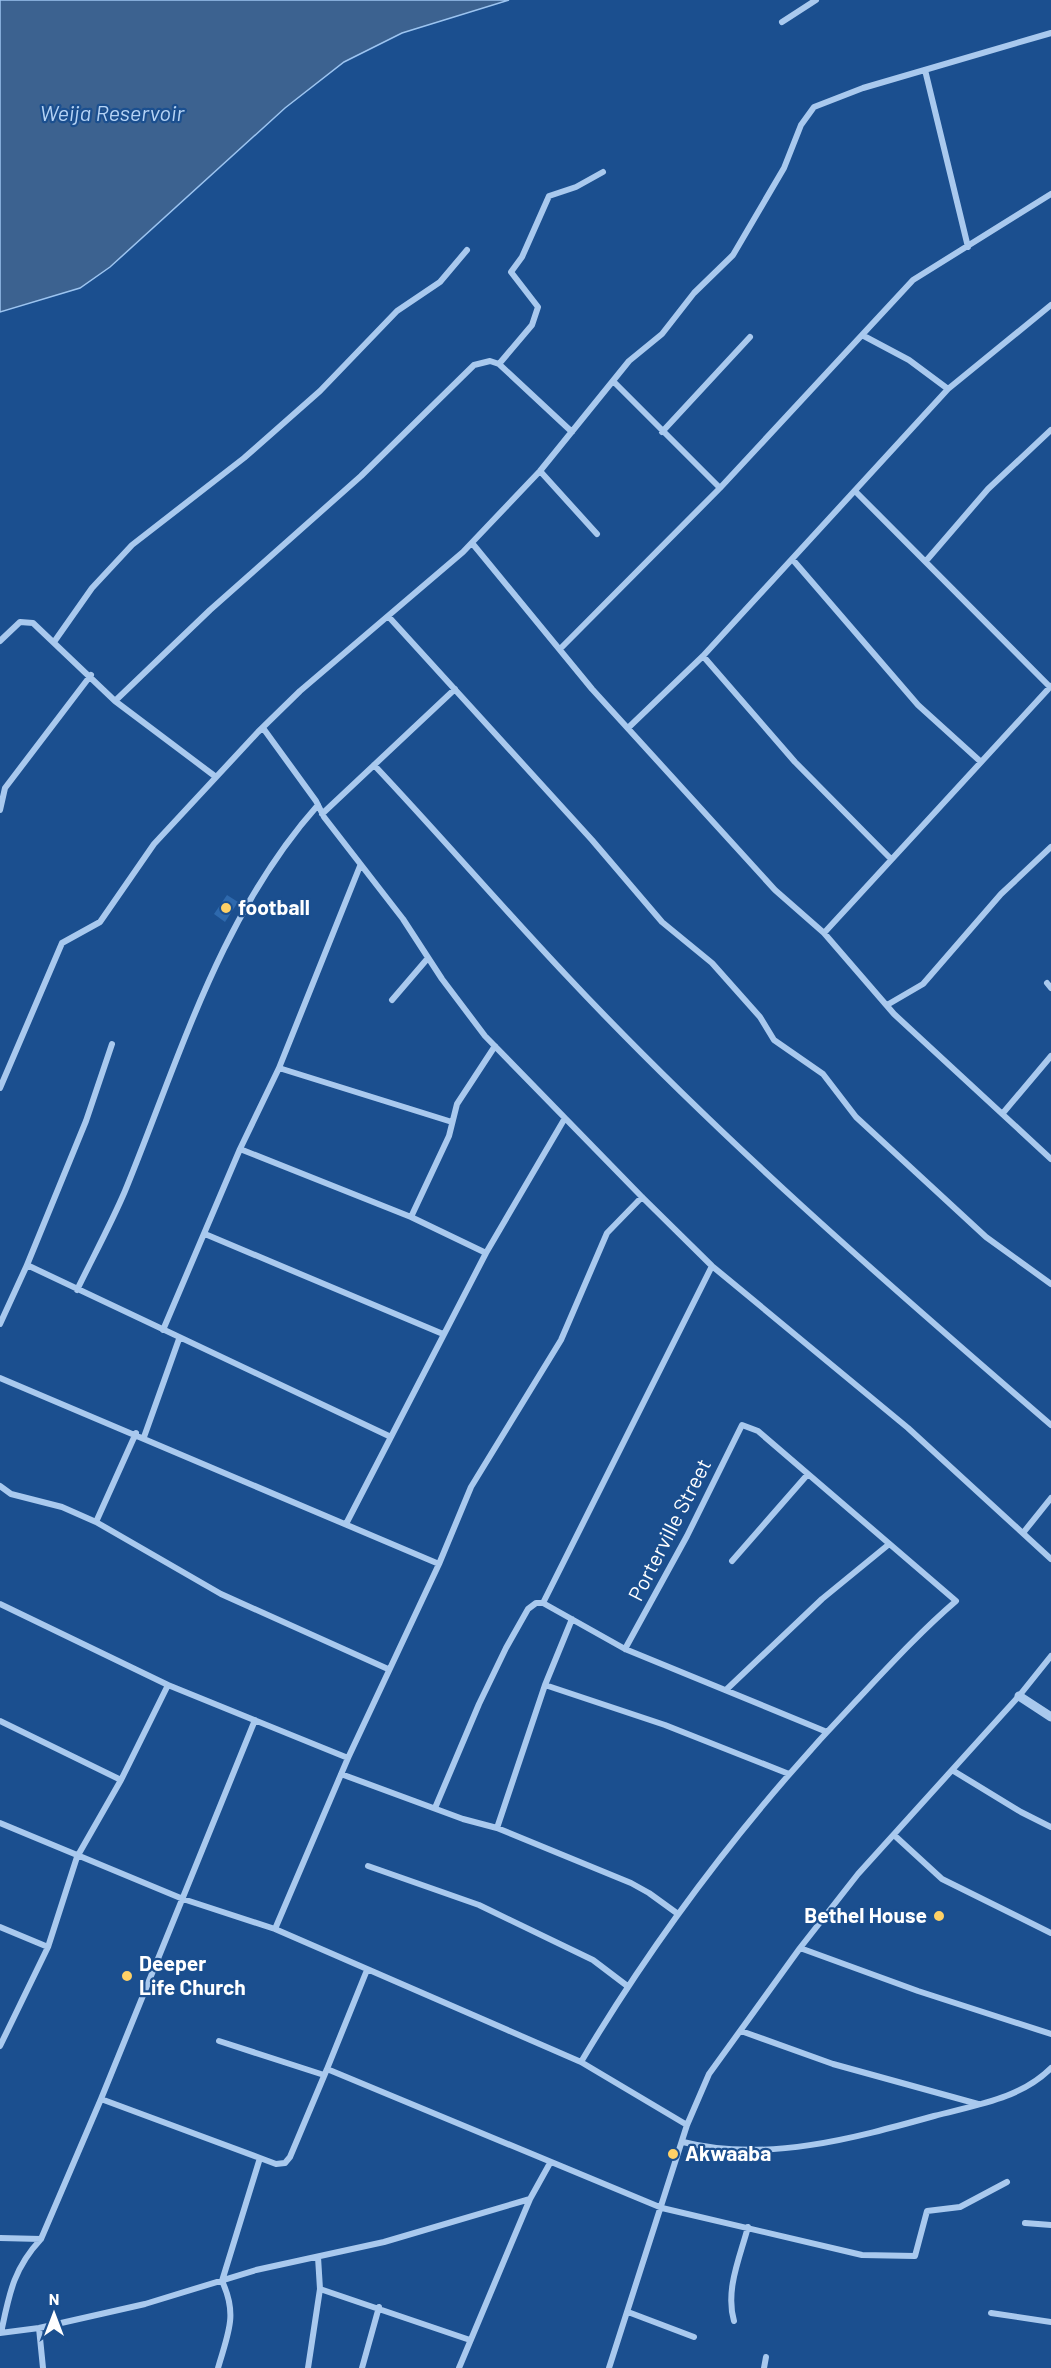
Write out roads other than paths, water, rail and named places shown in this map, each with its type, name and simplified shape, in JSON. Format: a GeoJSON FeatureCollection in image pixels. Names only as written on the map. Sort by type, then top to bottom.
{"type":"FeatureCollection","features":[{"type":"Feature","properties":{"kind":"street"},"geometry":{"type":"LineString","coordinates":[[782,22],[816,0]]}},
{"type":"Feature","properties":{"kind":"street"},"geometry":{"type":"LineString","coordinates":[[0,1088],[62,943],[100,922],[154,844],[262,728],[300,691],[472,543],[540,471],[636,354],[662,334],[694,293],[733,255],[781,172],[801,125],[814,107],[863,88],[1051,33]]}},
{"type":"Feature","properties":{"kind":"street"},"geometry":{"type":"LineString","coordinates":[[925,70],[968,247]]}},
{"type":"Feature","properties":{"kind":"street"},"geometry":{"type":"LineString","coordinates":[[499,364],[532,326],[538,307],[511,272],[522,257],[549,196],[576,187],[603,172]]}},
{"type":"Feature","properties":{"kind":"street"},"geometry":{"type":"LineString","coordinates":[[560,649],[720,488],[913,280],[1051,194]]}},
{"type":"Feature","properties":{"kind":"street"},"geometry":{"type":"LineString","coordinates":[[54,642],[92,588],[132,545],[244,458],[320,391],[397,311],[440,282],[467,250]]}},
{"type":"Feature","properties":{"kind":"street"},"geometry":{"type":"LineString","coordinates":[[627,728],[703,656],[948,390],[1051,305]]}},
{"type":"Feature","properties":{"kind":"street"},"geometry":{"type":"LineString","coordinates":[[862,335],[909,360],[948,390]]}},
{"type":"Feature","properties":{"kind":"street"},"geometry":{"type":"LineString","coordinates":[[662,432],[750,337]]}},
{"type":"Feature","properties":{"kind":"street"},"geometry":{"type":"LineString","coordinates":[[115,701],[210,609],[361,476],[470,368],[482,362],[499,364],[572,432]]}},
{"type":"Feature","properties":{"kind":"street"},"geometry":{"type":"LineString","coordinates":[[613,381],[720,488]]}},
{"type":"Feature","properties":{"kind":"street"},"geometry":{"type":"LineString","coordinates":[[926,561],[988,489],[1051,430]]}},
{"type":"Feature","properties":{"kind":"street"},"geometry":{"type":"LineString","coordinates":[[540,471],[597,534]]}},
{"type":"Feature","properties":{"kind":"street"},"geometry":{"type":"LineString","coordinates":[[824,933],[1051,686],[856,492]]}},
{"type":"Feature","properties":{"kind":"street"},"geometry":{"type":"LineString","coordinates":[[472,543],[627,728],[775,890],[824,933],[887,1005],[1051,1159]]}},
{"type":"Feature","properties":{"kind":"street"},"geometry":{"type":"LineString","coordinates":[[793,560],[918,705],[981,762]]}},
{"type":"Feature","properties":{"kind":"street"},"geometry":{"type":"LineString","coordinates":[[388,616],[592,840],[662,922],[712,963],[759,1017],[774,1040],[823,1074],[856,1117],[986,1237],[1051,1284]]}},
{"type":"Feature","properties":{"kind":"street"},"geometry":{"type":"LineString","coordinates":[[0,641],[14,626],[25,621],[33,623],[91,675],[115,701],[216,777]]}},
{"type":"Feature","properties":{"kind":"street"},"geometry":{"type":"LineString","coordinates":[[703,656],[795,762],[891,859]]}},
{"type":"Feature","properties":{"kind":"street"},"geometry":{"type":"LineString","coordinates":[[0,810],[5,788],[91,675]]}},
{"type":"Feature","properties":{"kind":"street"},"geometry":{"type":"LineString","coordinates":[[322,814],[456,689]]}},
{"type":"Feature","properties":{"kind":"street"},"geometry":{"type":"LineString","coordinates":[[262,728],[360,866],[393,906],[475,1024],[495,1046],[712,1266],[908,1428],[1051,1559]]}},
{"type":"Feature","properties":{"kind":"street"},"geometry":{"type":"LineString","coordinates":[[374,765],[566,975],[691,1101],[852,1253],[1051,1425]]}},
{"type":"Feature","properties":{"kind":"street"},"geometry":{"type":"LineString","coordinates":[[77,1290],[124,1192],[179,1048],[235,928],[275,857],[318,805]]}},
{"type":"Feature","properties":{"kind":"street"},"geometry":{"type":"LineString","coordinates":[[887,1005],[923,984],[1001,894],[1051,847]]}},
{"type":"Feature","properties":{"kind":"street"},"geometry":{"type":"LineString","coordinates":[[163,1330],[206,1234],[240,1149],[279,1068],[360,866]]}},
{"type":"Feature","properties":{"kind":"street"},"geometry":{"type":"LineString","coordinates":[[392,1000],[428,958]]}},
{"type":"Feature","properties":{"kind":"street"},"geometry":{"type":"LineString","coordinates":[[0,1324],[27,1265],[86,1121],[112,1044]]}},
{"type":"Feature","properties":{"kind":"street"},"geometry":{"type":"LineString","coordinates":[[411,1217],[449,1136],[461,1096],[495,1046]]}},
{"type":"Feature","properties":{"kind":"street"},"geometry":{"type":"LineString","coordinates":[[1003,1113],[1051,1056]]}},
{"type":"Feature","properties":{"kind":"street"},"geometry":{"type":"LineString","coordinates":[[279,1068],[452,1122]]}},
{"type":"Feature","properties":{"kind":"street"},"geometry":{"type":"LineString","coordinates":[[346,1524],[486,1253],[565,1118]]}},
{"type":"Feature","properties":{"kind":"street"},"geometry":{"type":"LineString","coordinates":[[240,1149],[411,1217],[486,1253]]}},
{"type":"Feature","properties":{"kind":"street"},"geometry":{"type":"LineString","coordinates":[[275,1929],[340,1774],[439,1564],[471,1487],[561,1340],[607,1233],[642,1197]]}},
{"type":"Feature","properties":{"kind":"street"},"geometry":{"type":"LineString","coordinates":[[206,1234],[443,1334]]}},
{"type":"Feature","properties":{"kind":"street"},"geometry":{"type":"LineString","coordinates":[[27,1265],[179,1339],[391,1437]]}},
{"type":"Feature","properties":{"kind":"street"},"geometry":{"type":"LineString","coordinates":[[543,1603],[712,1266]]}},
{"type":"Feature","properties":{"kind":"street"},"geometry":{"type":"LineString","coordinates":[[144,1437],[179,1339]]}},
{"type":"Feature","properties":{"kind":"street"},"geometry":{"type":"LineString","coordinates":[[0,1378],[136,1433],[439,1564]]}},
{"type":"Feature","properties":{"kind":"street","name":"Porterville Street"},"geometry":{"type":"LineString","coordinates":[[625,1649],[687,1536],[742,1425],[758,1431],[808,1474]]}},
{"type":"Feature","properties":{"kind":"street"},"geometry":{"type":"LineString","coordinates":[[96,1522],[136,1433]]}},
{"type":"Feature","properties":{"kind":"street"},"geometry":{"type":"LineString","coordinates":[[581,2062],[627,1985],[751,1818],[827,1732],[956,1601],[808,1474],[732,1561]]}},
{"type":"Feature","properties":{"kind":"street"},"geometry":{"type":"LineString","coordinates":[[0,1486],[11,1494],[62,1507],[96,1522],[221,1594],[388,1669]]}},
{"type":"Feature","properties":{"kind":"street"},"geometry":{"type":"LineString","coordinates":[[1023,1533],[1051,1498]]}},
{"type":"Feature","properties":{"kind":"street"},"geometry":{"type":"LineString","coordinates":[[728,1689],[822,1599],[888,1545]]}},
{"type":"Feature","properties":{"kind":"street"},"geometry":{"type":"LineString","coordinates":[[435,1808],[506,1648],[528,1609],[536,1603],[543,1603],[625,1649],[728,1689],[827,1732]]}},
{"type":"Feature","properties":{"kind":"street"},"geometry":{"type":"LineString","coordinates":[[0,1604],[168,1685],[348,1758]]}},
{"type":"Feature","properties":{"kind":"street"},"geometry":{"type":"LineString","coordinates":[[497,1827],[545,1686],[572,1619]]}},
{"type":"Feature","properties":{"kind":"street"},"geometry":{"type":"LineString","coordinates":[[609,2368],[687,2125],[709,2074],[800,1948],[858,1874],[1019,1696],[1051,1656]]}},
{"type":"Feature","properties":{"kind":"street"},"geometry":{"type":"LineString","coordinates":[[0,2046],[48,1947],[77,1857],[121,1780],[168,1685]]}},
{"type":"Feature","properties":{"kind":"street"},"geometry":{"type":"LineString","coordinates":[[545,1686],[665,1725],[789,1774]]}},
{"type":"Feature","properties":{"kind":"street"},"geometry":{"type":"LineString","coordinates":[[1019,1696],[1051,1717]]}},
{"type":"Feature","properties":{"kind":"street"},"geometry":{"type":"LineString","coordinates":[[255,1720],[101,2099],[41,2239],[25,2256],[12,2283],[0,2333],[39,2328],[145,2304],[318,2256],[384,2242],[530,2199]]}},
{"type":"Feature","properties":{"kind":"street"},"geometry":{"type":"LineString","coordinates":[[0,1721],[121,1780]]}},
{"type":"Feature","properties":{"kind":"street"},"geometry":{"type":"LineString","coordinates":[[952,1770],[1021,1812],[1051,1827]]}},
{"type":"Feature","properties":{"kind":"street"},"geometry":{"type":"LineString","coordinates":[[340,1774],[463,1819],[497,1827],[631,1883],[650,1893],[678,1914]]}},
{"type":"Feature","properties":{"kind":"street"},"geometry":{"type":"LineString","coordinates":[[0,1823],[77,1857],[183,1899],[275,1929],[581,2062],[687,2125]]}},
{"type":"Feature","properties":{"kind":"street"},"geometry":{"type":"LineString","coordinates":[[894,1835],[942,1879],[1051,1933]]}},
{"type":"Feature","properties":{"kind":"street"},"geometry":{"type":"LineString","coordinates":[[368,1866],[479,1905],[593,1960],[627,1985]]}},
{"type":"Feature","properties":{"kind":"street"},"geometry":{"type":"LineString","coordinates":[[0,1927],[48,1947]]}},
{"type":"Feature","properties":{"kind":"street"},"geometry":{"type":"LineString","coordinates":[[800,1948],[918,1991],[1051,2034]]}},
{"type":"Feature","properties":{"kind":"street"},"geometry":{"type":"LineString","coordinates":[[101,2099],[276,2164],[285,2163],[290,2157],[367,1970]]}},
{"type":"Feature","properties":{"kind":"street"},"geometry":{"type":"LineString","coordinates":[[741,2031],[833,2064],[979,2104]]}},
{"type":"Feature","properties":{"kind":"street"},"geometry":{"type":"LineString","coordinates":[[219,2042],[325,2072],[662,2208],[862,2256],[915,2256],[927,2211],[960,2207],[1007,2182]]}},
{"type":"Feature","properties":{"kind":"street"},"geometry":{"type":"LineString","coordinates":[[682,2142],[710,2149],[776,2148],[842,2141],[1025,2090],[1051,2068]]}},
{"type":"Feature","properties":{"kind":"street"},"geometry":{"type":"LineString","coordinates":[[218,2368],[232,2312],[231,2300],[222,2281],[260,2158]]}},
{"type":"Feature","properties":{"kind":"street"},"geometry":{"type":"LineString","coordinates":[[459,2368],[530,2199],[549,2163]]}},
{"type":"Feature","properties":{"kind":"street"},"geometry":{"type":"LineString","coordinates":[[1024,2223],[1051,2225]]}},
{"type":"Feature","properties":{"kind":"street"},"geometry":{"type":"LineString","coordinates":[[734,2321],[731,2304],[734,2279],[748,2227]]}},
{"type":"Feature","properties":{"kind":"street"},"geometry":{"type":"LineString","coordinates":[[0,2238],[41,2239]]}},
{"type":"Feature","properties":{"kind":"street"},"geometry":{"type":"LineString","coordinates":[[308,2368],[320,2289],[318,2256]]}},
{"type":"Feature","properties":{"kind":"street"},"geometry":{"type":"LineString","coordinates":[[320,2289],[379,2307],[470,2340]]}},
{"type":"Feature","properties":{"kind":"street"},"geometry":{"type":"LineString","coordinates":[[362,2368],[379,2307]]}},
{"type":"Feature","properties":{"kind":"street"},"geometry":{"type":"LineString","coordinates":[[628,2312],[694,2337]]}},
{"type":"Feature","properties":{"kind":"street"},"geometry":{"type":"LineString","coordinates":[[992,2313],[1051,2322]]}},
{"type":"Feature","properties":{"kind":"street"},"geometry":{"type":"LineString","coordinates":[[39,2328],[43,2368]]}},
{"type":"Feature","properties":{"kind":"street"},"geometry":{"type":"LineString","coordinates":[[764,2368],[766,2357]]}},
{"type":"Feature","properties":{"kind":"water","name":"Weija Reservoir"},"geometry":{"type":"Polygon","coordinates":[[[0,0],[509,0],[402,33],[344,62],[285,108],[110,267],[80,288],[0,312],[0,0]]]}},
{"type":"Feature","properties":{"kind":"place","name":"football"},"geometry":{"type":"Point","coordinates":[226,908]}},
{"type":"Feature","properties":{"kind":"place","name":"Bethel House"},"geometry":{"type":"Point","coordinates":[939,1916]}},
{"type":"Feature","properties":{"kind":"place","name":"Deeper Life Church"},"geometry":{"type":"Point","coordinates":[127,1976]}},
{"type":"Feature","properties":{"kind":"place","name":"Akwaaba"},"geometry":{"type":"Point","coordinates":[673,2154]}}]}
